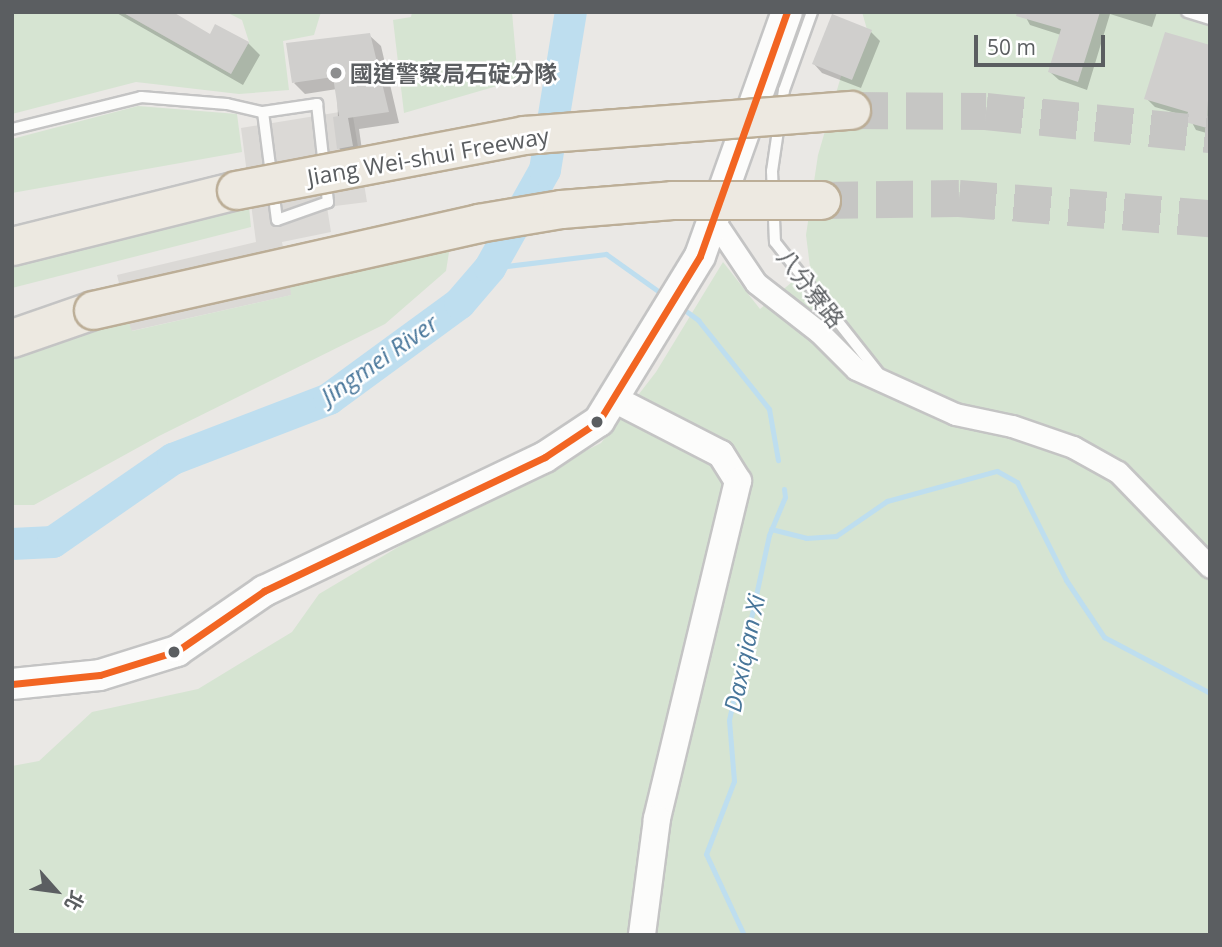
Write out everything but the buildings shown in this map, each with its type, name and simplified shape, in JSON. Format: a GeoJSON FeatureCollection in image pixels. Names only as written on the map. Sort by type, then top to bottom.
{"type":"FeatureCollection","features":[{"type":"Feature","properties":{"kind":"highway","name":"Jiang Wei-shui Freeway"},"geometry":{"type":"LineString","coordinates":[[12,246],[236,190],[524,135],[851,110]]}},
{"type":"Feature","properties":{"kind":"highway"},"geometry":{"type":"LineString","coordinates":[[12,228],[236,190]]}},
{"type":"Feature","properties":{"kind":"highway"},"geometry":{"type":"LineString","coordinates":[[12,327],[478,223],[561,209],[672,200],[821,200]]}},
{"type":"Feature","properties":{"kind":"highway"},"geometry":{"type":"LineString","coordinates":[[12,338],[93,310]]}},
{"type":"Feature","properties":{"kind":"main road"},"geometry":{"type":"LineString","coordinates":[[12,684],[100,675],[177,651],[264,592],[572,443],[599,421],[700,256],[715,222],[787,12]]}},
{"type":"Feature","properties":{"kind":"street"},"geometry":{"type":"LineString","coordinates":[[715,222],[756,283],[819,332],[856,369],[955,414],[1073,447],[1118,472],[1210,567]]}},
{"type":"Feature","properties":{"kind":"street"},"geometry":{"type":"LineString","coordinates":[[618,393],[721,454],[738,481],[657,819],[642,935]]}},
{"type":"Feature","properties":{"kind":"lane","name":"八分寮路"},"geometry":{"type":"LineString","coordinates":[[812,12],[784,90],[772,172],[775,242],[799,277],[890,386]]}},
{"type":"Feature","properties":{"kind":"lane"},"geometry":{"type":"LineString","coordinates":[[1187,12],[1210,19]]}},
{"type":"Feature","properties":{"kind":"lane"},"geometry":{"type":"LineString","coordinates":[[12,128],[141,97],[227,104],[263,112],[317,104],[328,202],[277,220],[263,112]]}},
{"type":"Feature","properties":{"kind":"shaded area"},"geometry":{"type":"Polygon","coordinates":[[[352,110],[367,202],[327,207],[331,232],[282,242],[292,295],[131,331],[117,275],[256,242],[241,128],[352,110]]]}},
{"type":"Feature","properties":{"kind":"green space"},"geometry":{"type":"Polygon","coordinates":[[[12,12],[122,12],[231,74],[249,42],[242,20],[226,12],[321,12],[314,35],[283,41],[289,90],[239,94],[136,82],[12,114],[12,12]]]}},
{"type":"Feature","properties":{"kind":"green space"},"geometry":{"type":"Polygon","coordinates":[[[412,12],[512,12],[518,80],[404,113],[393,20],[411,17],[412,12]]]}},
{"type":"Feature","properties":{"kind":"green space"},"geometry":{"type":"Polygon","coordinates":[[[862,12],[1210,12],[1210,935],[12,935],[12,766],[39,761],[92,712],[198,689],[292,632],[319,594],[410,540],[601,443],[656,372],[723,262],[760,309],[810,267],[806,235],[818,155],[844,66],[868,33],[862,12]]]}},
{"type":"Feature","properties":{"kind":"green space"},"geometry":{"type":"Polygon","coordinates":[[[138,106],[237,114],[242,152],[12,193],[12,139],[138,106]]]}},
{"type":"Feature","properties":{"kind":"green space"},"geometry":{"type":"Polygon","coordinates":[[[248,197],[251,227],[12,288],[12,257],[248,197]]]}},
{"type":"Feature","properties":{"kind":"green space"},"geometry":{"type":"Polygon","coordinates":[[[450,246],[446,271],[385,324],[159,436],[34,505],[12,505],[12,346],[105,315],[109,328],[129,323],[132,331],[291,295],[290,284],[450,246]]]}},
{"type":"Feature","properties":{"kind":"waterway","name":"Jingmei River"},"geometry":{"type":"LineString","coordinates":[[12,544],[53,542],[173,459],[329,399],[460,303],[490,268],[545,170],[571,12]]}},
{"type":"Feature","properties":{"kind":"waterway","name":"Daxiqian Xi"},"geometry":{"type":"LineString","coordinates":[[490,268],[606,254],[665,296]]}},
{"type":"Feature","properties":{"kind":"waterway","name":"Daxiqian Xi"},"geometry":{"type":"LineString","coordinates":[[679,306],[698,320],[769,409],[778,460]]}},
{"type":"Feature","properties":{"kind":"waterway"},"geometry":{"type":"LineString","coordinates":[[771,529],[806,538],[836,536],[887,501],[997,471],[1017,482],[1066,580],[1104,637],[1210,693]]}},
{"type":"Feature","properties":{"kind":"waterway","name":"Daxiqian Xi"},"geometry":{"type":"LineString","coordinates":[[744,935],[706,854],[734,781],[729,720],[769,535],[785,497],[784,489]]}},
{"type":"Feature","properties":{"kind":"tunnel"},"geometry":{"type":"LineString","coordinates":[[851,110],[986,111],[1210,134]]}},
{"type":"Feature","properties":{"kind":"tunnel"},"geometry":{"type":"LineString","coordinates":[[821,200],[959,198],[1210,218]]}},
{"type":"Feature","properties":{"kind":"transit line"},"geometry":{"type":"LineString","coordinates":[[12,684],[100,675],[177,651],[264,591],[545,457],[599,421],[700,256],[787,12]]}},
{"type":"Feature","properties":{"kind":"place","name":"國道警察局石碇分隊"},"geometry":{"type":"Point","coordinates":[336,73]}}]}
